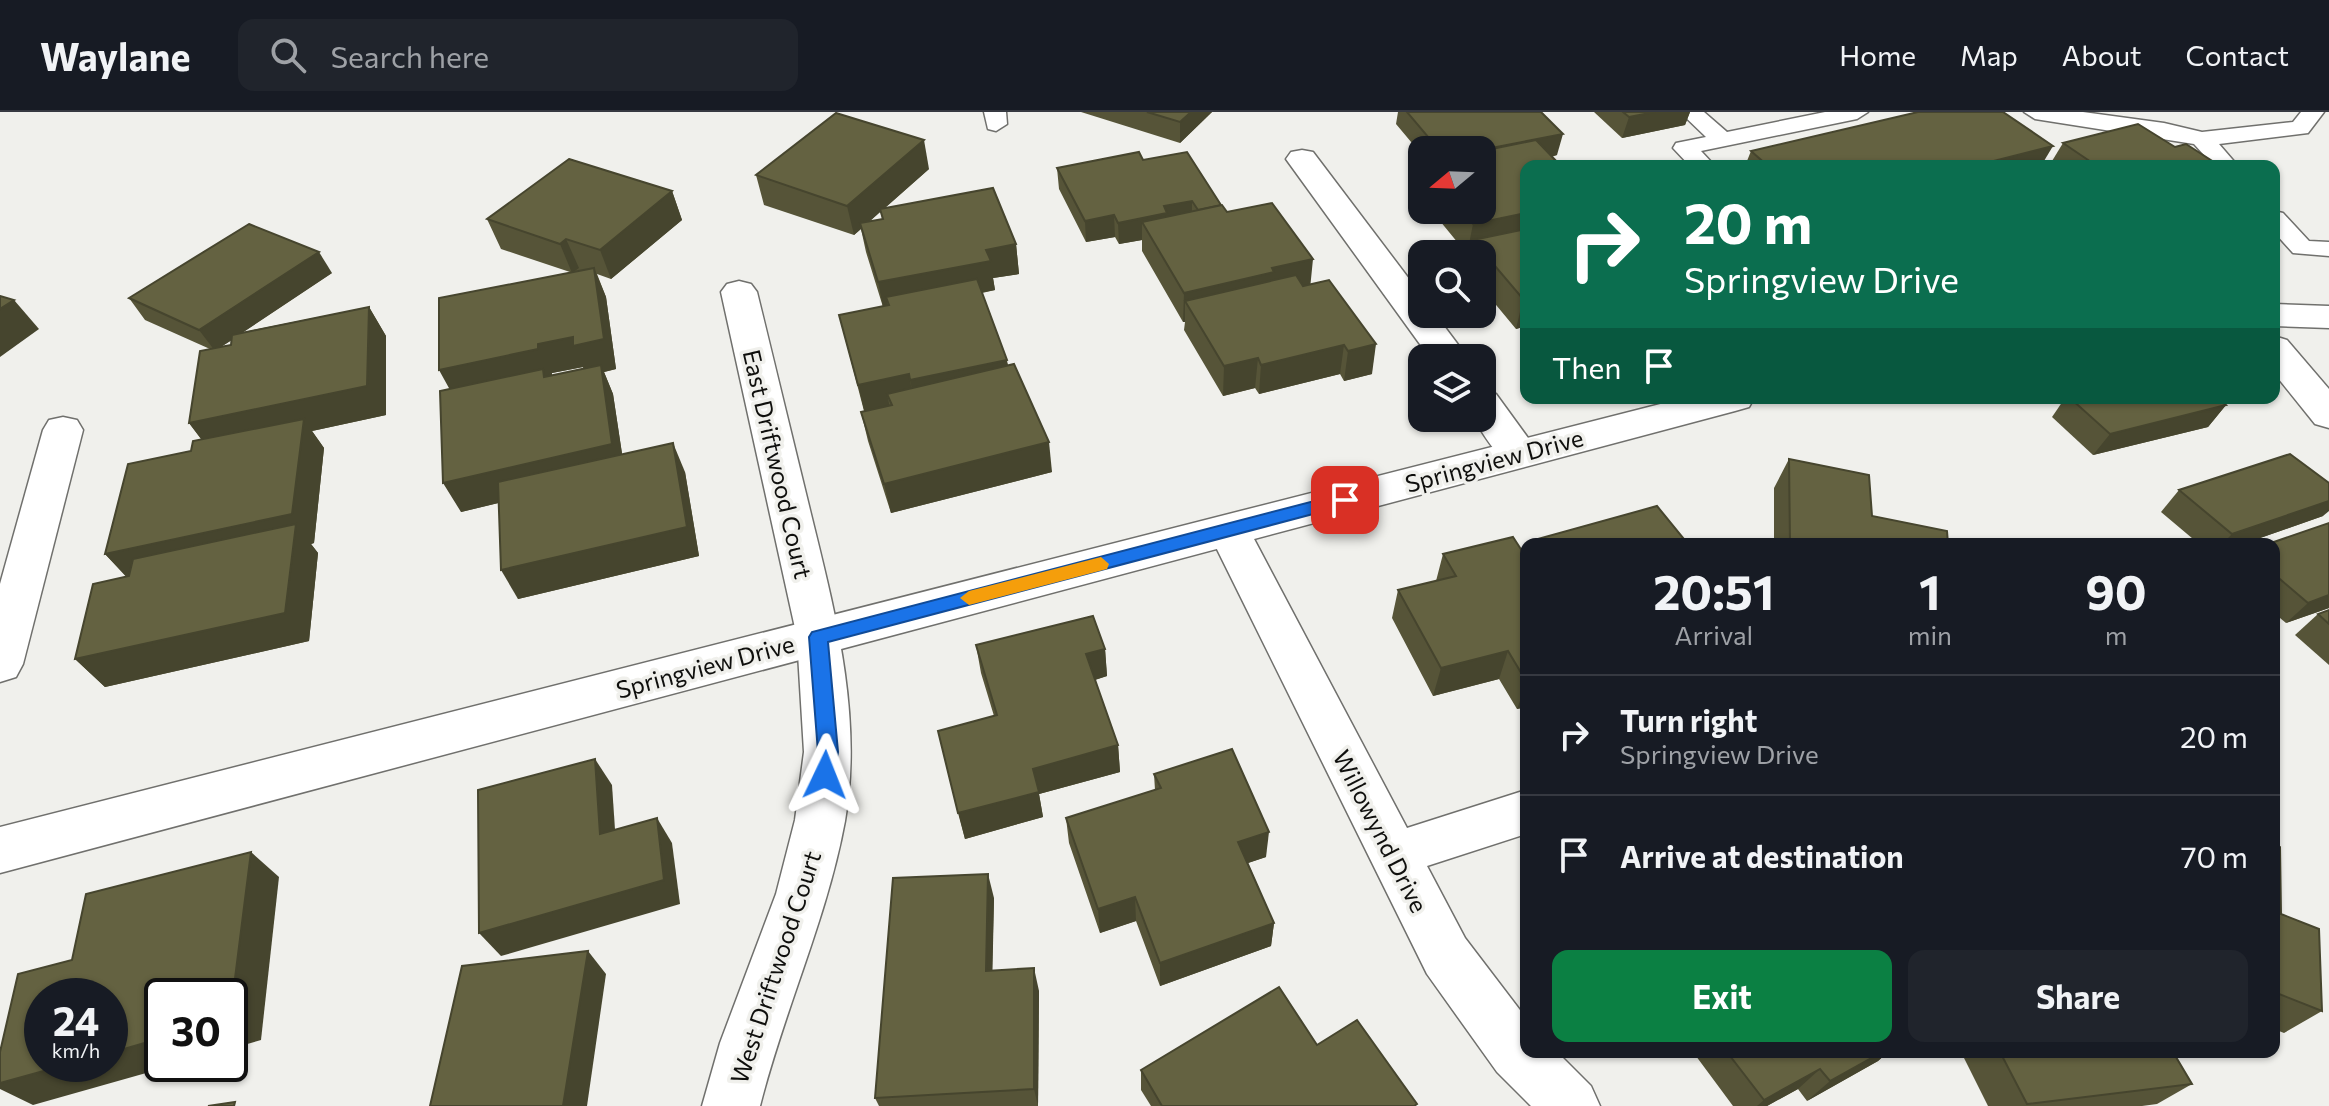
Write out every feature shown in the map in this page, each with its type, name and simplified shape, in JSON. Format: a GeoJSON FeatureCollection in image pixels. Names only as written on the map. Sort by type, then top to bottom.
{"type":"FeatureCollection","features":[{"type":"Feature","properties":{"kind":"street"},"geometry":{"type":"LineString","coordinates":[[1302,159],[1439,344]]}},
{"type":"Feature","properties":{"kind":"street","name":"East Driftwood Court"},"geometry":{"type":"LineString","coordinates":[[739,292],[819,637]]}},
{"type":"Feature","properties":{"kind":"street"},"geometry":{"type":"LineString","coordinates":[[2280,315],[2329,317]]}},
{"type":"Feature","properties":{"kind":"street"},"geometry":{"type":"LineString","coordinates":[[2280,355],[2329,415]]}},
{"type":"Feature","properties":{"kind":"street","name":"Springview Drive"},"geometry":{"type":"LineString","coordinates":[[0,850],[1711,404]]}},
{"type":"Feature","properties":{"kind":"street"},"geometry":{"type":"LineString","coordinates":[[1496,422],[1519,453]]}},
{"type":"Feature","properties":{"kind":"street"},"geometry":{"type":"LineString","coordinates":[[0,664],[63,430]]}},
{"type":"Feature","properties":{"kind":"street","name":"Willowynd Drive"},"geometry":{"type":"LineString","coordinates":[[1229,531],[1446,956],[1520,1055]]}},
{"type":"Feature","properties":{"kind":"street","name":"West Driftwood Court"},"geometry":{"type":"LineString","coordinates":[[731,1106],[748,1043],[802,894],[820,820],[828,752],[819,637]]}},
{"type":"Feature","properties":{"kind":"street"},"geometry":{"type":"LineString","coordinates":[[1392,855],[1520,814]]}},
{"type":"Feature","properties":{"kind":"street","name":"Willowynd Drive"},"geometry":{"type":"LineString","coordinates":[[1523,1058],[1571,1106]]}},
{"type":"Feature","properties":{"kind":"lane"},"geometry":{"type":"LineString","coordinates":[[1691,112],[1723,140]]}},
{"type":"Feature","properties":{"kind":"lane"},"geometry":{"type":"LineString","coordinates":[[1697,160],[1684,148],[1857,112]]}},
{"type":"Feature","properties":{"kind":"lane"},"geometry":{"type":"LineString","coordinates":[[2035,112],[2164,130],[2202,139],[2300,128],[2313,112]]}},
{"type":"Feature","properties":{"kind":"lane"},"geometry":{"type":"LineString","coordinates":[[2202,139],[2221,160]]}},
{"type":"Feature","properties":{"kind":"lane"},"geometry":{"type":"LineString","coordinates":[[2280,224],[2302,248],[2329,249]]}},
{"type":"Feature","properties":{"kind":"building"},"geometry":{"type":"Polygon","coordinates":[[[1147,112],[1191,112],[1180,122],[1147,112]]]}},
{"type":"Feature","properties":{"kind":"building"},"geometry":{"type":"Polygon","coordinates":[[[1407,112],[1541,112],[1563,134],[1496,147],[1496,136],[1427,136],[1407,112]]]}},
{"type":"Feature","properties":{"kind":"building"},"geometry":{"type":"Polygon","coordinates":[[[1623,112],[1655,112],[1629,117],[1623,112]]]}},
{"type":"Feature","properties":{"kind":"building"},"geometry":{"type":"Polygon","coordinates":[[[1918,112],[2003,112],[2053,146],[1998,160],[1761,160],[1751,151],[1918,112]]]}},
{"type":"Feature","properties":{"kind":"building"},"geometry":{"type":"Polygon","coordinates":[[[836,113],[924,140],[847,206],[756,175],[836,113]]]}},
{"type":"Feature","properties":{"kind":"building"},"geometry":{"type":"Polygon","coordinates":[[[2138,124],[2175,147],[2186,144],[2211,160],[2088,160],[2063,143],[2138,124]]]}},
{"type":"Feature","properties":{"kind":"building"},"geometry":{"type":"Polygon","coordinates":[[[1536,140],[1555,160],[1520,160],[1520,214],[1496,219],[1496,148],[1536,140]]]}},
{"type":"Feature","properties":{"kind":"building"},"geometry":{"type":"Polygon","coordinates":[[[1139,152],[1143,160],[1187,152],[1221,205],[1198,210],[1192,201],[1164,206],[1167,213],[1118,223],[1114,215],[1085,221],[1057,168],[1139,152]]]}},
{"type":"Feature","properties":{"kind":"building"},"geometry":{"type":"Polygon","coordinates":[[[569,159],[672,191],[600,250],[566,239],[560,244],[487,219],[569,159]]]}},
{"type":"Feature","properties":{"kind":"building"},"geometry":{"type":"Polygon","coordinates":[[[993,188],[1016,244],[986,250],[991,261],[878,282],[860,223],[883,219],[880,209],[993,188]]]}},
{"type":"Feature","properties":{"kind":"building"},"geometry":{"type":"Polygon","coordinates":[[[1272,203],[1313,259],[1272,268],[1274,272],[1184,293],[1142,222],[1222,205],[1227,212],[1272,203]]]}},
{"type":"Feature","properties":{"kind":"building"},"geometry":{"type":"Polygon","coordinates":[[[249,224],[319,252],[199,330],[129,298],[249,224]]]}},
{"type":"Feature","properties":{"kind":"building"},"geometry":{"type":"Polygon","coordinates":[[[1520,230],[1520,295],[1496,267],[1496,240],[1473,240],[1520,230]]]}},
{"type":"Feature","properties":{"kind":"building"},"geometry":{"type":"Polygon","coordinates":[[[594,268],[604,339],[573,346],[573,337],[538,344],[538,349],[439,370],[439,298],[594,268]]]}},
{"type":"Feature","properties":{"kind":"building"},"geometry":{"type":"Polygon","coordinates":[[[1296,275],[1303,286],[1329,280],[1376,344],[1348,351],[1344,345],[1261,365],[1258,358],[1224,366],[1185,301],[1296,275]]]}},
{"type":"Feature","properties":{"kind":"building"},"geometry":{"type":"Polygon","coordinates":[[[977,279],[1007,360],[910,380],[909,374],[858,385],[839,315],[889,305],[886,297],[977,279]]]}},
{"type":"Feature","properties":{"kind":"building"},"geometry":{"type":"Polygon","coordinates":[[[0,296],[14,300],[0,309],[0,296]]]}},
{"type":"Feature","properties":{"kind":"building"},"geometry":{"type":"Polygon","coordinates":[[[369,307],[367,386],[189,423],[200,351],[231,345],[232,335],[369,307]]]}},
{"type":"Feature","properties":{"kind":"building"},"geometry":{"type":"Polygon","coordinates":[[[1014,364],[1049,442],[884,484],[861,412],[892,405],[887,394],[1014,364]]]}},
{"type":"Feature","properties":{"kind":"building"},"geometry":{"type":"Polygon","coordinates":[[[601,365],[612,444],[443,483],[440,391],[543,369],[544,377],[601,365]]]}},
{"type":"Feature","properties":{"kind":"building"},"geometry":{"type":"Polygon","coordinates":[[[2077,404],[2226,405],[2110,434],[2077,404]]]}},
{"type":"Feature","properties":{"kind":"building"},"geometry":{"type":"Polygon","coordinates":[[[304,419],[292,514],[105,554],[128,464],[191,451],[193,441],[304,419]]]}},
{"type":"Feature","properties":{"kind":"building"},"geometry":{"type":"Polygon","coordinates":[[[673,443],[687,527],[501,570],[498,482],[673,443]]]}},
{"type":"Feature","properties":{"kind":"building"},"geometry":{"type":"Polygon","coordinates":[[[2290,454],[2329,483],[2329,501],[2232,534],[2179,490],[2290,454]]]}},
{"type":"Feature","properties":{"kind":"building"},"geometry":{"type":"Polygon","coordinates":[[[1789,459],[1869,475],[1872,516],[1947,531],[1948,538],[1790,538],[1789,459]]]}},
{"type":"Feature","properties":{"kind":"building"},"geometry":{"type":"Polygon","coordinates":[[[1657,506],[1683,538],[1541,538],[1657,506]]]}},
{"type":"Feature","properties":{"kind":"building"},"geometry":{"type":"Polygon","coordinates":[[[2329,523],[2329,595],[2308,603],[2280,579],[2280,540],[2329,523]]]}},
{"type":"Feature","properties":{"kind":"building"},"geometry":{"type":"Polygon","coordinates":[[[296,524],[285,613],[75,659],[93,584],[129,576],[133,559],[296,524]]]}},
{"type":"Feature","properties":{"kind":"building"},"geometry":{"type":"Polygon","coordinates":[[[1513,537],[1520,548],[1520,671],[1508,651],[1441,668],[1398,590],[1456,576],[1443,554],[1513,537]]]}},
{"type":"Feature","properties":{"kind":"building"},"geometry":{"type":"Polygon","coordinates":[[[2329,610],[2329,624],[2318,614],[2329,610]]]}},
{"type":"Feature","properties":{"kind":"building"},"geometry":{"type":"Polygon","coordinates":[[[1093,616],[1105,649],[1086,654],[1118,745],[1033,769],[1039,792],[958,813],[938,731],[997,715],[976,645],[1093,616]]]}},
{"type":"Feature","properties":{"kind":"building"},"geometry":{"type":"Polygon","coordinates":[[[1232,749],[1269,832],[1238,842],[1274,923],[1160,963],[1135,897],[1098,909],[1066,818],[1161,788],[1154,774],[1232,749]]]}},
{"type":"Feature","properties":{"kind":"building"},"geometry":{"type":"Polygon","coordinates":[[[595,759],[600,834],[657,818],[664,880],[479,933],[478,790],[595,759]]]}},
{"type":"Feature","properties":{"kind":"building"},"geometry":{"type":"Polygon","coordinates":[[[2280,847],[2281,914],[2319,929],[2322,1011],[2280,994],[2280,847]]]}},
{"type":"Feature","properties":{"kind":"building"},"geometry":{"type":"Polygon","coordinates":[[[251,852],[235,978],[144,978],[144,1043],[128,1048],[128,978],[24,978],[24,1076],[0,1083],[0,1052],[18,974],[72,960],[86,894],[251,852]]]}},
{"type":"Feature","properties":{"kind":"building"},"geometry":{"type":"Polygon","coordinates":[[[988,874],[986,971],[1034,968],[1034,1089],[875,1098],[893,878],[988,874]]]}},
{"type":"Feature","properties":{"kind":"building"},"geometry":{"type":"Polygon","coordinates":[[[588,951],[563,1106],[430,1106],[462,966],[588,951]]]}},
{"type":"Feature","properties":{"kind":"building"},"geometry":{"type":"Polygon","coordinates":[[[1279,987],[1317,1045],[1357,1020],[1417,1104],[1162,1106],[1141,1070],[1279,987]]]}},
{"type":"Feature","properties":{"kind":"building"},"geometry":{"type":"Polygon","coordinates":[[[1732,1058],[1871,1058],[1830,1081],[1820,1069],[1764,1100],[1732,1058]]]}},
{"type":"Feature","properties":{"kind":"building"},"geometry":{"type":"Polygon","coordinates":[[[2003,1058],[2177,1058],[2192,1084],[2027,1104],[2003,1058]]]}},
{"type":"Feature","properties":{"kind":"building"},"geometry":{"type":"Polygon","coordinates":[[[235,1102],[234,1106],[208,1106],[235,1102]]]}},
{"type":"Feature","properties":{"kind":"slow traffic"},"geometry":{"type":"LineString","coordinates":[[969,598],[1101,564]]}},
{"type":"Feature","properties":{"kind":"route"},"geometry":{"type":"LineString","coordinates":[[825,775],[828,752],[819,637],[1345,500]]}}]}
